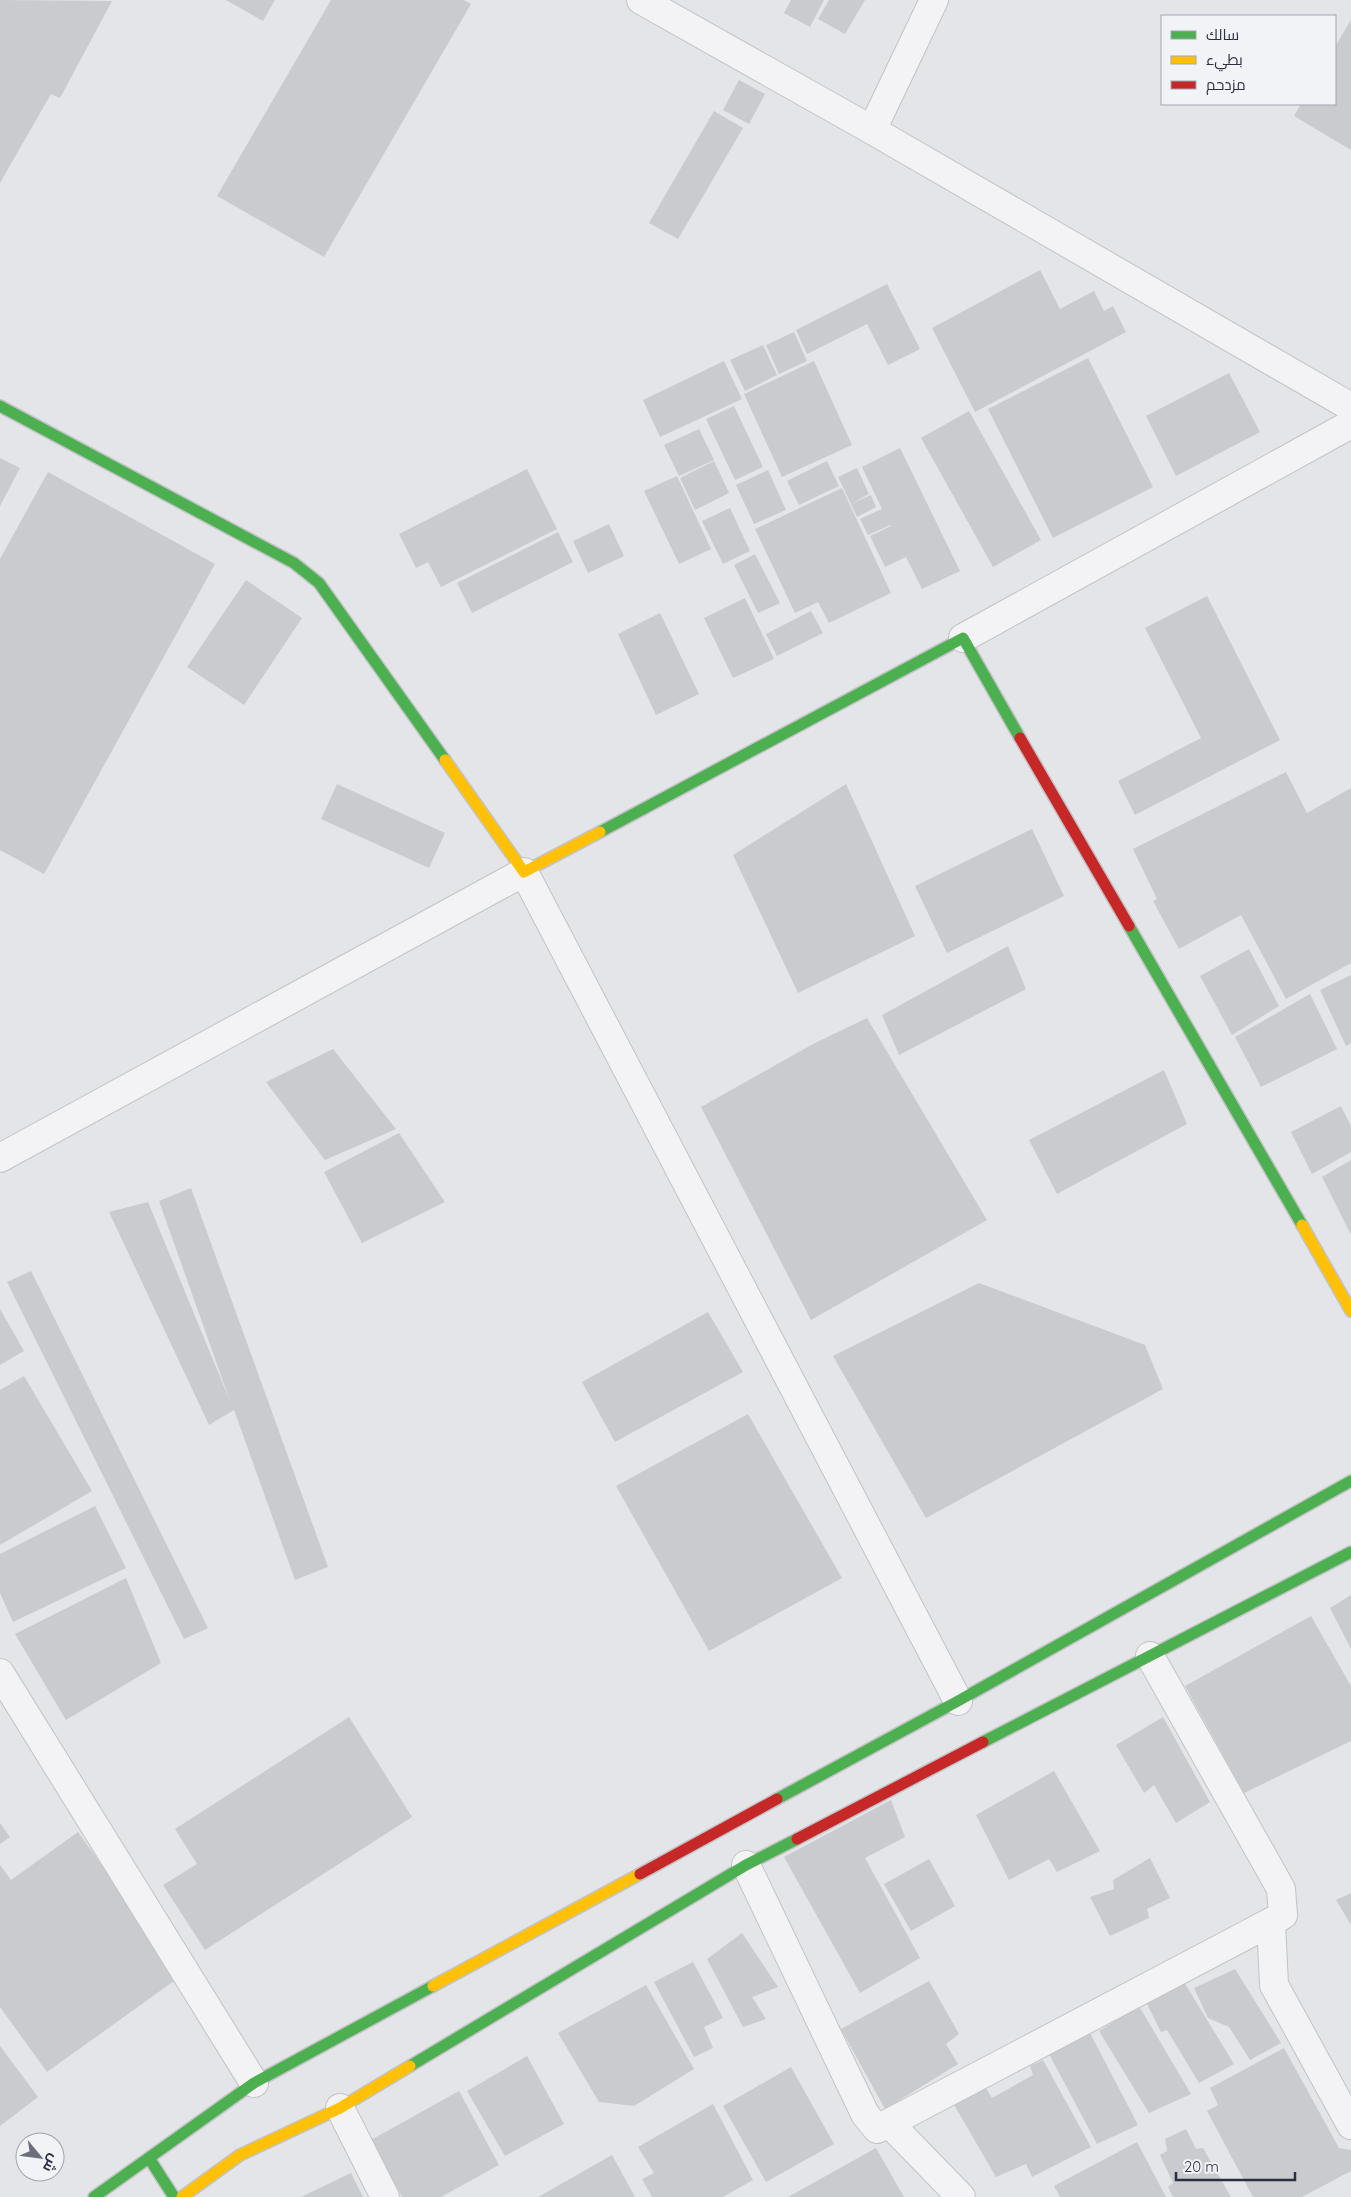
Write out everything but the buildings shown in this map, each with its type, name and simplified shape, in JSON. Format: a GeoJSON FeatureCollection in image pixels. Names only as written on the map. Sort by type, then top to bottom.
{"type":"FeatureCollection","features":[{"type":"Feature","properties":{"kind":"street"},"geometry":{"type":"LineString","coordinates":[[641,0],[872,130],[1351,407]]}},
{"type":"Feature","properties":{"kind":"street"},"geometry":{"type":"LineString","coordinates":[[872,130],[934,0]]}},
{"type":"Feature","properties":{"kind":"street"},"geometry":{"type":"LineString","coordinates":[[0,406],[294,563],[319,583],[524,872],[958,1701]]}},
{"type":"Feature","properties":{"kind":"street"},"geometry":{"type":"LineString","coordinates":[[0,1158],[524,872],[963,638],[1351,424]]}},
{"type":"Feature","properties":{"kind":"street"},"geometry":{"type":"LineString","coordinates":[[963,638],[1351,1311]]}},
{"type":"Feature","properties":{"kind":"street"},"geometry":{"type":"LineString","coordinates":[[94,2197],[254,2083],[958,1701],[1351,1481]]}},
{"type":"Feature","properties":{"kind":"street"},"geometry":{"type":"LineString","coordinates":[[182,2197],[240,2155],[340,2108],[746,1865],[1351,1552]]}},
{"type":"Feature","properties":{"kind":"street"},"geometry":{"type":"LineString","coordinates":[[746,1865],[865,2114],[877,2129],[889,2123],[1283,1915],[1280,1889],[1150,1656]]}},
{"type":"Feature","properties":{"kind":"street"},"geometry":{"type":"LineString","coordinates":[[0,1673],[254,2083]]}},
{"type":"Feature","properties":{"kind":"street"},"geometry":{"type":"LineString","coordinates":[[1271,1922],[1274,1985],[1351,2125]]}},
{"type":"Feature","properties":{"kind":"street"},"geometry":{"type":"LineString","coordinates":[[340,2108],[385,2197]]}},
{"type":"Feature","properties":{"kind":"street"},"geometry":{"type":"LineString","coordinates":[[889,2123],[961,2197]]}},
{"type":"Feature","properties":{"kind":"street"},"geometry":{"type":"LineString","coordinates":[[149,2158],[174,2197]]}},
{"type":"Feature","properties":{"kind":"traffic: fast"},"geometry":{"type":"LineString","coordinates":[[0,406],[294,563],[319,583],[445,760]]}},
{"type":"Feature","properties":{"kind":"traffic: fast"},"geometry":{"type":"LineString","coordinates":[[600,832],[963,638],[1020,738]]}},
{"type":"Feature","properties":{"kind":"traffic: fast"},"geometry":{"type":"LineString","coordinates":[[1129,926],[1302,1225]]}},
{"type":"Feature","properties":{"kind":"traffic: fast"},"geometry":{"type":"LineString","coordinates":[[777,1799],[958,1701],[1351,1481]]}},
{"type":"Feature","properties":{"kind":"traffic: fast"},"geometry":{"type":"LineString","coordinates":[[983,1742],[1351,1552]]}},
{"type":"Feature","properties":{"kind":"traffic: fast"},"geometry":{"type":"LineString","coordinates":[[410,2066],[746,1865],[797,1839]]}},
{"type":"Feature","properties":{"kind":"traffic: fast"},"geometry":{"type":"LineString","coordinates":[[94,2197],[254,2083],[433,1986]]}},
{"type":"Feature","properties":{"kind":"traffic: fast"},"geometry":{"type":"LineString","coordinates":[[149,2158],[174,2197]]}},
{"type":"Feature","properties":{"kind":"traffic: slow"},"geometry":{"type":"LineString","coordinates":[[445,760],[524,872],[600,832]]}},
{"type":"Feature","properties":{"kind":"traffic: slow"},"geometry":{"type":"LineString","coordinates":[[1302,1225],[1351,1311]]}},
{"type":"Feature","properties":{"kind":"traffic: slow"},"geometry":{"type":"LineString","coordinates":[[433,1986],[640,1874]]}},
{"type":"Feature","properties":{"kind":"traffic: slow"},"geometry":{"type":"LineString","coordinates":[[182,2197],[240,2155],[340,2108],[410,2066]]}},
{"type":"Feature","properties":{"kind":"traffic: jam"},"geometry":{"type":"LineString","coordinates":[[1020,738],[1129,926]]}},
{"type":"Feature","properties":{"kind":"traffic: jam"},"geometry":{"type":"LineString","coordinates":[[797,1839],[983,1742]]}},
{"type":"Feature","properties":{"kind":"traffic: jam"},"geometry":{"type":"LineString","coordinates":[[640,1874],[777,1799]]}}]}
